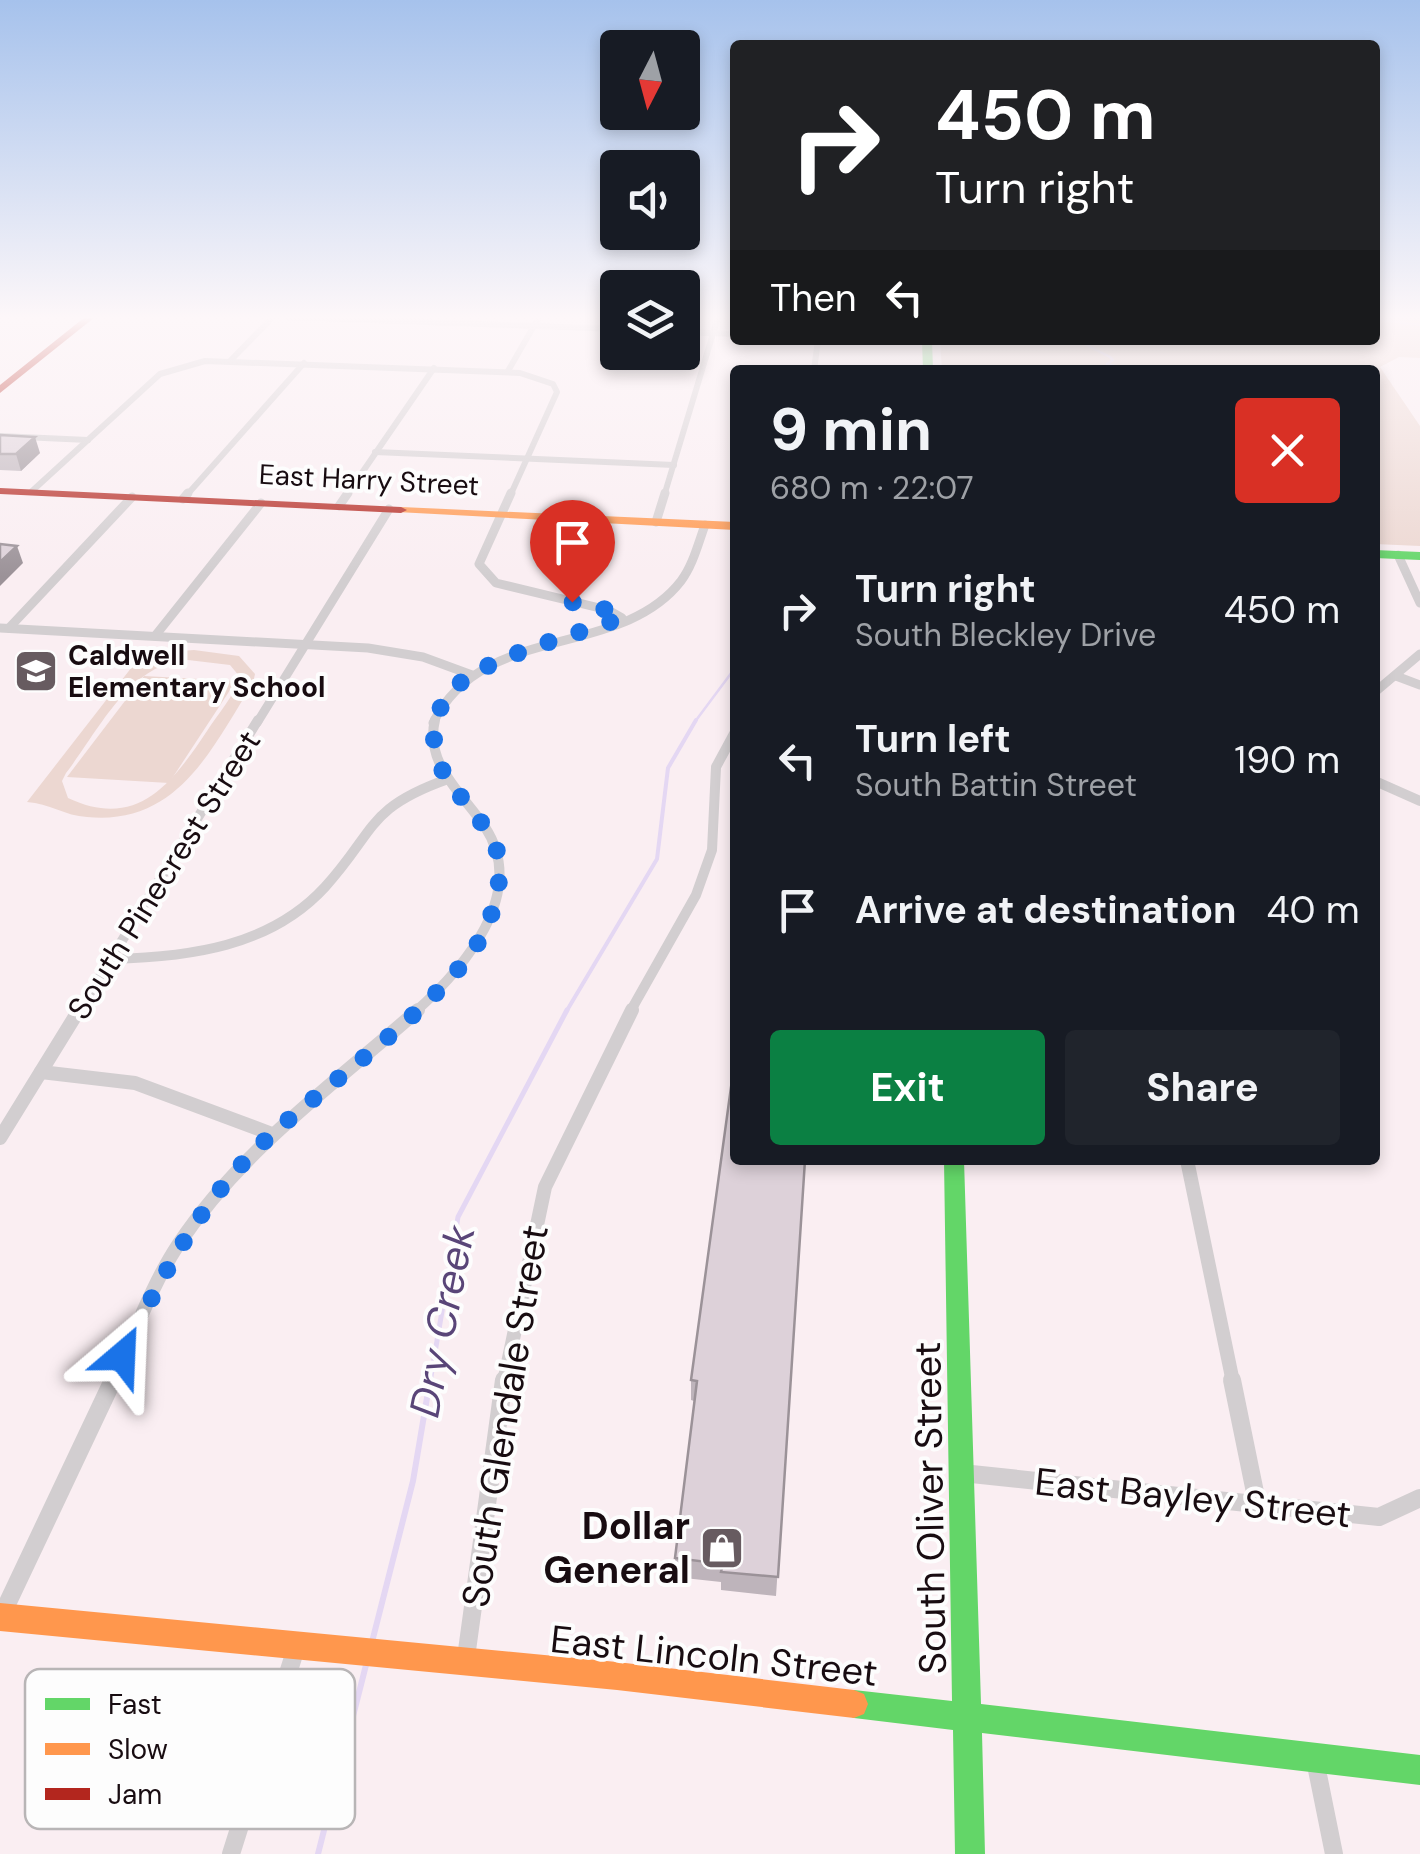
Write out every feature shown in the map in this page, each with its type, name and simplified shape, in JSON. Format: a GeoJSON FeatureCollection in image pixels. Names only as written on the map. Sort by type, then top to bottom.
{"type":"FeatureCollection","features":[{"type":"Feature","properties":{"kind":"main road","name":"East Harry Street"},"geometry":{"type":"LineString","coordinates":[[0,491],[730,526]]}},
{"type":"Feature","properties":{"kind":"main road"},"geometry":{"type":"LineString","coordinates":[[1380,554],[1420,556]]}},
{"type":"Feature","properties":{"kind":"main road","name":"South Oliver Street"},"geometry":{"type":"LineString","coordinates":[[954,1165],[970,1854]]}},
{"type":"Feature","properties":{"kind":"main road","name":"East Lincoln Street"},"geometry":{"type":"LineString","coordinates":[[0,1618],[465,1665],[617,1676],[1420,1770]]}},
{"type":"Feature","properties":{"kind":"street"},"geometry":{"type":"LineString","coordinates":[[31,492],[128,404]]}},
{"type":"Feature","properties":{"kind":"street"},"geometry":{"type":"LineString","coordinates":[[183,499],[268,404]]}},
{"type":"Feature","properties":{"kind":"street"},"geometry":{"type":"LineString","coordinates":[[339,506],[409,404]]}},
{"type":"Feature","properties":{"kind":"street"},"geometry":{"type":"LineString","coordinates":[[551,404],[479,564],[496,583],[608,610],[622,618]]}},
{"type":"Feature","properties":{"kind":"street"},"geometry":{"type":"LineString","coordinates":[[656,522],[692,404]]}},
{"type":"Feature","properties":{"kind":"street"},"geometry":{"type":"LineString","coordinates":[[0,436],[88,440]]}},
{"type":"Feature","properties":{"kind":"street"},"geometry":{"type":"LineString","coordinates":[[375,452],[674,466]]}},
{"type":"Feature","properties":{"kind":"street"},"geometry":{"type":"LineString","coordinates":[[5,628],[132,497]]}},
{"type":"Feature","properties":{"kind":"street"},"geometry":{"type":"LineString","coordinates":[[155,636],[261,503]]}},
{"type":"Feature","properties":{"kind":"street","name":"South Pinecrest Street"},"geometry":{"type":"LineString","coordinates":[[0,1138],[390,509]]}},
{"type":"Feature","properties":{"kind":"street"},"geometry":{"type":"LineString","coordinates":[[0,1618],[176,1248],[216,1193],[272,1134],[391,1032],[446,979],[483,935],[498,890],[496,847],[448,779],[430,738],[441,706],[472,675],[622,618],[675,588],[705,525]]}},
{"type":"Feature","properties":{"kind":"street"},"geometry":{"type":"LineString","coordinates":[[1398,556],[1420,603]]}},
{"type":"Feature","properties":{"kind":"street"},"geometry":{"type":"LineString","coordinates":[[5,628],[305,645],[423,657],[472,675]]}},
{"type":"Feature","properties":{"kind":"street"},"geometry":{"type":"LineString","coordinates":[[1380,688],[1420,654]]}},
{"type":"Feature","properties":{"kind":"street"},"geometry":{"type":"LineString","coordinates":[[1396,676],[1420,685]]}},
{"type":"Feature","properties":{"kind":"street","name":"South Glendale Street"},"geometry":{"type":"LineString","coordinates":[[465,1665],[496,1466],[506,1364],[545,1186],[610,1049],[696,895],[712,850],[716,767],[730,741]]}},
{"type":"Feature","properties":{"kind":"street"},"geometry":{"type":"LineString","coordinates":[[112,959],[168,958],[238,943],[290,920],[324,888],[378,811],[405,792],[448,779]]}},
{"type":"Feature","properties":{"kind":"street"},"geometry":{"type":"LineString","coordinates":[[1380,783],[1420,801]]}},
{"type":"Feature","properties":{"kind":"street"},"geometry":{"type":"LineString","coordinates":[[41,1072],[135,1083],[220,1110],[272,1134]]}},
{"type":"Feature","properties":{"kind":"street"},"geometry":{"type":"LineString","coordinates":[[1188,1165],[1258,1507]]}},
{"type":"Feature","properties":{"kind":"street","name":"East Bayley Street"},"geometry":{"type":"LineString","coordinates":[[962,1473],[1379,1517],[1406,1508],[1420,1498]]}},
{"type":"Feature","properties":{"kind":"street"},"geometry":{"type":"LineString","coordinates":[[289,1669],[296,1648]]}},
{"type":"Feature","properties":{"kind":"street"},"geometry":{"type":"LineString","coordinates":[[1315,1757],[1334,1854]]}},
{"type":"Feature","properties":{"kind":"street"},"geometry":{"type":"LineString","coordinates":[[231,1854],[239,1829]]}},
{"type":"Feature","properties":{"kind":"shaded area"},"geometry":{"type":"Polygon","coordinates":[[[1380,404],[1405,404],[1420,426],[1420,546],[1380,544],[1380,404]]]}},
{"type":"Feature","properties":{"kind":"shaded area"},"geometry":{"type":"Polygon","coordinates":[[[194,650],[239,656],[255,674],[223,733],[189,778],[146,809],[119,816],[87,817],[27,802],[142,654],[194,650]],[[188,660],[167,664],[132,686],[66,773],[62,781],[68,798],[114,809],[134,805],[167,783],[234,691],[240,677],[230,665],[188,660]]]}},
{"type":"Feature","properties":{"kind":"shaded area"},"geometry":{"type":"Polygon","coordinates":[[[144,676],[236,681],[169,783],[67,777],[144,676]]]}},
{"type":"Feature","properties":{"kind":"building"},"geometry":{"type":"Polygon","coordinates":[[[0,435],[35,437],[16,454],[0,454],[0,435]]]}},
{"type":"Feature","properties":{"kind":"building"},"geometry":{"type":"Polygon","coordinates":[[[0,544],[17,546],[0,562],[0,544]]]}},
{"type":"Feature","properties":{"kind":"building"},"geometry":{"type":"Polygon","coordinates":[[[730,1095],[730,1165],[805,1165],[778,1577],[721,1572],[723,1564],[675,1558],[697,1381],[691,1380],[730,1095]]]}},
{"type":"Feature","properties":{"kind":"waterway","name":"Dry Creek"},"geometry":{"type":"LineString","coordinates":[[695,721],[730,675]]}},
{"type":"Feature","properties":{"kind":"waterway","name":"Dry Creek"},"geometry":{"type":"LineString","coordinates":[[566,1012],[657,859],[668,768],[695,721]]}},
{"type":"Feature","properties":{"kind":"waterway","name":"Dry Creek"},"geometry":{"type":"LineString","coordinates":[[430,1382],[458,1217],[567,1010]]}},
{"type":"Feature","properties":{"kind":"waterway","name":"Dry Creek"},"geometry":{"type":"LineString","coordinates":[[371,1646],[413,1481],[430,1380]]}},
{"type":"Feature","properties":{"kind":"waterway","name":"Dry Creek"},"geometry":{"type":"LineString","coordinates":[[355,1708],[366,1665]]}},
{"type":"Feature","properties":{"kind":"waterway","name":"Dry Creek"},"geometry":{"type":"LineString","coordinates":[[318,1854],[324,1829]]}},
{"type":"Feature","properties":{"kind":"traffic: fast"},"geometry":{"type":"LineString","coordinates":[[1380,554],[1420,556]]}},
{"type":"Feature","properties":{"kind":"traffic: fast"},"geometry":{"type":"LineString","coordinates":[[954,1165],[970,1854]]}},
{"type":"Feature","properties":{"kind":"traffic: fast"},"geometry":{"type":"LineString","coordinates":[[854,1704],[1420,1770]]}},
{"type":"Feature","properties":{"kind":"traffic: slow"},"geometry":{"type":"LineString","coordinates":[[401,510],[730,526]]}},
{"type":"Feature","properties":{"kind":"traffic: slow"},"geometry":{"type":"LineString","coordinates":[[0,1617],[617,1676],[854,1704]]}},
{"type":"Feature","properties":{"kind":"traffic: jam"},"geometry":{"type":"LineString","coordinates":[[0,491],[401,510]]}},
{"type":"Feature","properties":{"kind":"place","name":"Caldwell Elementary School"},"geometry":{"type":"Point","coordinates":[36,671]}},
{"type":"Feature","properties":{"kind":"place","name":"Dollar General"},"geometry":{"type":"Point","coordinates":[722,1548]}},
{"type":"Feature","properties":{"kind":"route"},"geometry":{"type":"LineString","coordinates":[[122,1356],[176,1248],[216,1193],[266,1139],[391,1032],[446,979],[483,935],[498,890],[496,847],[441,768],[430,738],[441,706],[472,675],[622,618],[608,610],[572,602]]}}]}
